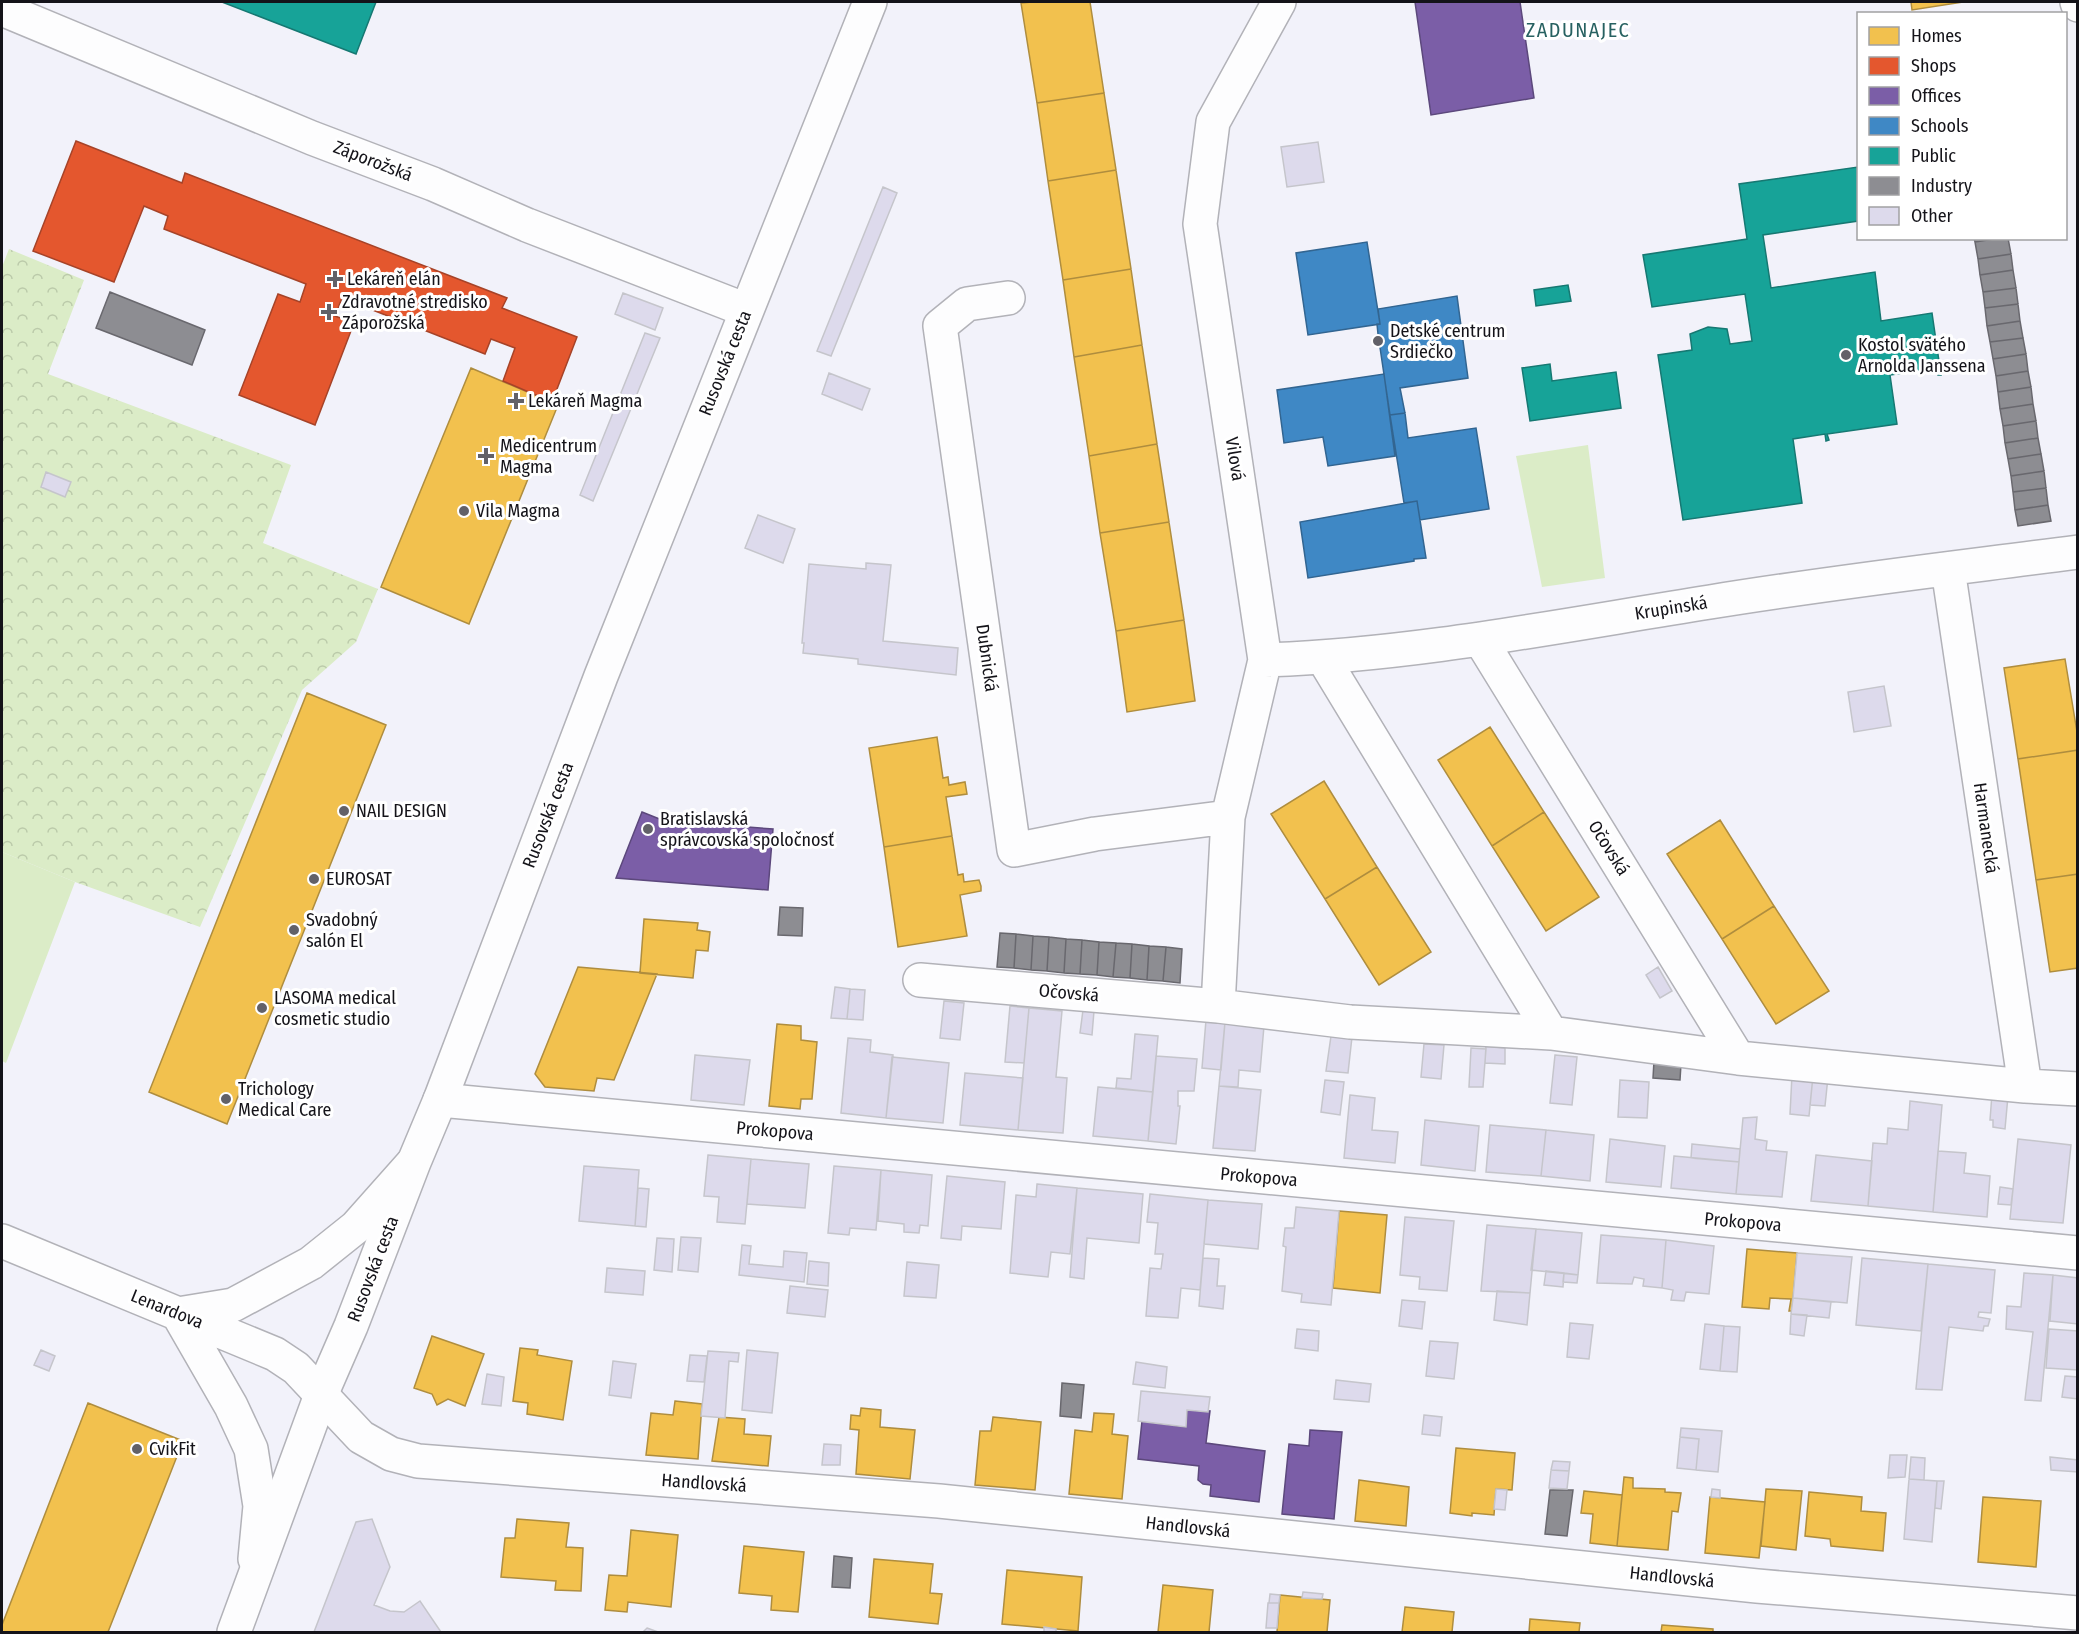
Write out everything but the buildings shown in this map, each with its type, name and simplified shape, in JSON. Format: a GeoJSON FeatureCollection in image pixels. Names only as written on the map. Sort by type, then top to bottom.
{"type":"FeatureCollection","features":[{"type":"Feature","properties":{"kind":"street","name":"Rusovská cesta"},"geometry":{"type":"LineString","coordinates":[[234,1632],[321,1395],[351,1326],[440,1100],[601,676],[870,2]]}},
{"type":"Feature","properties":{"kind":"street","name":"Vilová"},"geometry":{"type":"LineString","coordinates":[[1218,1006],[1228,817],[1265,660],[1200,224],[1213,122],[1279,2]]}},
{"type":"Feature","properties":{"kind":"street","name":"Záporožská"},"geometry":{"type":"LineString","coordinates":[[2,9],[312,138],[433,184],[527,225],[746,310]]}},
{"type":"Feature","properties":{"kind":"street","name":"Dubnická"},"geometry":{"type":"LineString","coordinates":[[1008,297],[967,304],[940,326],[1014,850],[1095,834],[1228,817]]}},
{"type":"Feature","properties":{"kind":"street","name":"Krupinská"},"geometry":{"type":"LineString","coordinates":[[1265,660],[1323,658],[1479,639],[1803,586],[2078,552]]}},
{"type":"Feature","properties":{"kind":"street","name":"Harmanecká"},"geometry":{"type":"LineString","coordinates":[[1948,569],[2025,1086]]}},
{"type":"Feature","properties":{"kind":"street","name":"Očovská"},"geometry":{"type":"LineString","coordinates":[[1479,639],[1738,1058]]}},
{"type":"Feature","properties":{"kind":"street"},"geometry":{"type":"LineString","coordinates":[[1323,658],[1551,1033]]}},
{"type":"Feature","properties":{"kind":"street","name":"Očovská"},"geometry":{"type":"LineString","coordinates":[[920,980],[1218,1006],[1350,1022],[1551,1033],[1738,1058],[2025,1086],[2078,1089]]}},
{"type":"Feature","properties":{"kind":"street","name":"Prokopova"},"geometry":{"type":"LineString","coordinates":[[440,1100],[2078,1253]]}},
{"type":"Feature","properties":{"kind":"street"},"geometry":{"type":"LineString","coordinates":[[254,1582],[260,1506],[251,1449],[231,1406],[178,1314],[233,1305],[311,1263],[356,1227],[414,1162]]}},
{"type":"Feature","properties":{"kind":"street","name":"Lenardova"},"geometry":{"type":"LineString","coordinates":[[2,1241],[275,1353],[296,1368],[321,1395]]}},
{"type":"Feature","properties":{"kind":"street","name":"Handlovská"},"geometry":{"type":"LineString","coordinates":[[321,1395],[361,1437],[391,1454],[418,1461],[939,1501],[1757,1586],[2078,1613]]}},
{"type":"Feature","properties":{"kind":"green space"},"geometry":{"type":"Polygon","coordinates":[[[9,249],[84,280],[48,374],[291,465],[263,543],[378,589],[356,642],[302,690],[200,927],[75,882],[2,852],[2,267],[9,249]]]}},
{"type":"Feature","properties":{"kind":"green space"},"geometry":{"type":"Polygon","coordinates":[[[1588,445],[1605,578],[1542,587],[1516,456],[1588,445]]]}},
{"type":"Feature","properties":{"kind":"green space"},"geometry":{"type":"Polygon","coordinates":[[[2,852],[75,882],[6,1063],[2,1061],[2,852]]]}},
{"type":"Feature","properties":{"kind":"place","name":"Lekáreň elán"},"geometry":{"type":"Point","coordinates":[335,279]}},
{"type":"Feature","properties":{"kind":"place","name":"Zdravotné stredisko Záporožská"},"geometry":{"type":"Point","coordinates":[329,312]}},
{"type":"Feature","properties":{"kind":"place","name":"Detské centrum Srdiečko"},"geometry":{"type":"Point","coordinates":[1378,341]}},
{"type":"Feature","properties":{"kind":"place","name":"Kostol svätého Arnolda Janssena"},"geometry":{"type":"Point","coordinates":[1846,355]}},
{"type":"Feature","properties":{"kind":"place","name":"Lekáreň Magma"},"geometry":{"type":"Point","coordinates":[516,401]}},
{"type":"Feature","properties":{"kind":"place","name":"Medicentrum Magma"},"geometry":{"type":"Point","coordinates":[486,456]}},
{"type":"Feature","properties":{"kind":"place","name":"Vila Magma"},"geometry":{"type":"Point","coordinates":[464,511]}},
{"type":"Feature","properties":{"kind":"place","name":"NAIL DESIGN"},"geometry":{"type":"Point","coordinates":[344,811]}},
{"type":"Feature","properties":{"kind":"place","name":"Bratislavská správcovská spoločnosť"},"geometry":{"type":"Point","coordinates":[648,829]}},
{"type":"Feature","properties":{"kind":"place","name":"EUROSAT"},"geometry":{"type":"Point","coordinates":[314,879]}},
{"type":"Feature","properties":{"kind":"place","name":"Svadobný salón El"},"geometry":{"type":"Point","coordinates":[294,930]}},
{"type":"Feature","properties":{"kind":"place","name":"LASOMA medical cosmetic studio"},"geometry":{"type":"Point","coordinates":[262,1008]}},
{"type":"Feature","properties":{"kind":"place","name":"Trichology Medical Care"},"geometry":{"type":"Point","coordinates":[226,1099]}},
{"type":"Feature","properties":{"kind":"place","name":"CvikFit"},"geometry":{"type":"Point","coordinates":[137,1449]}},
{"type":"Feature","properties":{"kind":"district","name":"ZADUNAJEC"},"geometry":{"type":"Point","coordinates":[1578,30]}}]}
